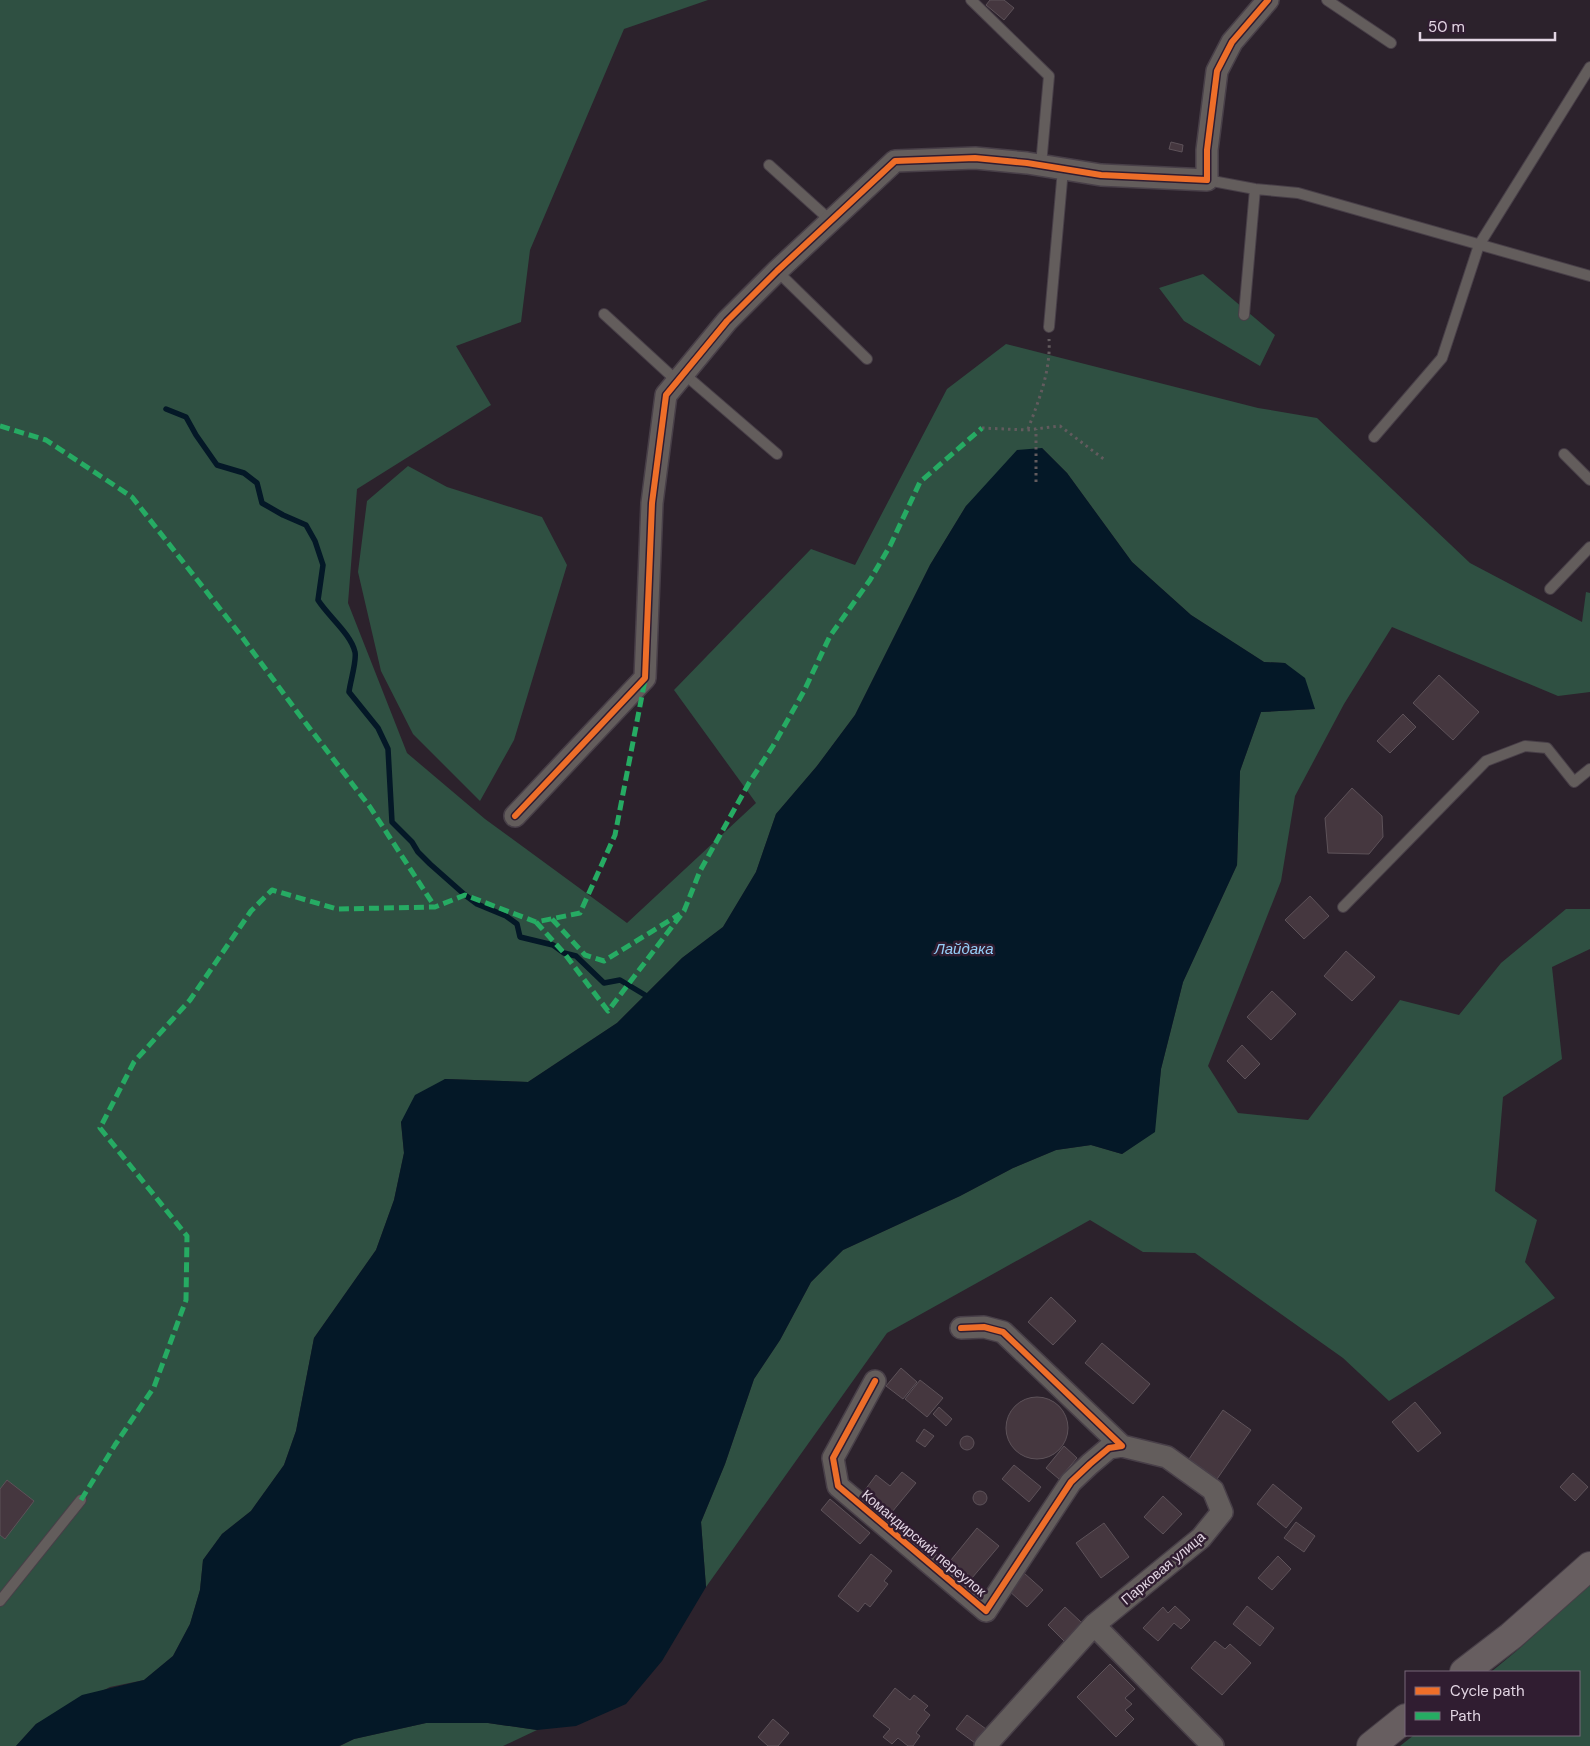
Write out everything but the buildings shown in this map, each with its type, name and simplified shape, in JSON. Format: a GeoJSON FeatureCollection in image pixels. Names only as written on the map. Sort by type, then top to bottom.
{"type":"FeatureCollection","features":[{"type":"Feature","properties":{"kind":"main road"},"geometry":{"type":"LineString","coordinates":[[1465,1671],[1511,1636],[1590,1566]]}},
{"type":"Feature","properties":{"kind":"main road"},"geometry":{"type":"LineString","coordinates":[[1371,1746],[1405,1719]]}},
{"type":"Feature","properties":{"kind":"street"},"geometry":{"type":"LineString","coordinates":[[515,816],[645,678],[652,503],[666,395],[727,321],[895,161],[975,158],[1101,175],[1207,180],[1207,150],[1217,71],[1232,42],[1266,0]]}},
{"type":"Feature","properties":{"kind":"street"},"geometry":{"type":"LineString","coordinates":[[961,1328],[984,1327],[1003,1332],[1122,1446]]}},
{"type":"Feature","properties":{"kind":"street","name":"Командирский переулок"},"geometry":{"type":"LineString","coordinates":[[874,1381],[833,1458],[838,1486],[986,1611],[1071,1482],[1109,1448],[1122,1446]]}},
{"type":"Feature","properties":{"kind":"street","name":"Парковая улица"},"geometry":{"type":"LineString","coordinates":[[985,1746],[1094,1625],[1201,1538],[1222,1512],[1214,1490],[1166,1457],[1122,1446]]}},
{"type":"Feature","properties":{"kind":"street"},"geometry":{"type":"LineString","coordinates":[[1094,1625],[1213,1746]]}},
{"type":"Feature","properties":{"kind":"lane"},"geometry":{"type":"LineString","coordinates":[[971,0],[1049,76],[1041,166]]}},
{"type":"Feature","properties":{"kind":"lane"},"geometry":{"type":"LineString","coordinates":[[1326,0],[1392,43]]}},
{"type":"Feature","properties":{"kind":"lane"},"geometry":{"type":"LineString","coordinates":[[1374,437],[1442,358],[1479,245],[1590,67]]}},
{"type":"Feature","properties":{"kind":"lane"},"geometry":{"type":"LineString","coordinates":[[769,165],[831,221]]}},
{"type":"Feature","properties":{"kind":"lane"},"geometry":{"type":"LineString","coordinates":[[1049,327],[1063,169]]}},
{"type":"Feature","properties":{"kind":"lane"},"geometry":{"type":"LineString","coordinates":[[1207,180],[1255,189],[1298,194],[1590,276]]}},
{"type":"Feature","properties":{"kind":"lane"},"geometry":{"type":"LineString","coordinates":[[1244,315],[1255,189]]}},
{"type":"Feature","properties":{"kind":"lane"},"geometry":{"type":"LineString","coordinates":[[777,272],[867,359]]}},
{"type":"Feature","properties":{"kind":"lane"},"geometry":{"type":"LineString","coordinates":[[604,314],[777,454]]}},
{"type":"Feature","properties":{"kind":"lane"},"geometry":{"type":"LineString","coordinates":[[1564,454],[1590,480]]}},
{"type":"Feature","properties":{"kind":"lane"},"geometry":{"type":"LineString","coordinates":[[1550,589],[1590,547]]}},
{"type":"Feature","properties":{"kind":"lane"},"geometry":{"type":"LineString","coordinates":[[1343,907],[1486,761],[1525,746],[1547,748],[1574,782],[1590,770]]}},
{"type":"Feature","properties":{"kind":"lane"},"geometry":{"type":"LineString","coordinates":[[0,1601],[81,1500]]}},
{"type":"Feature","properties":{"kind":"path"},"geometry":{"type":"LineString","coordinates":[[1028,430],[1040,399],[1050,356],[1049,327]]}},
{"type":"Feature","properties":{"kind":"path"},"geometry":{"type":"LineString","coordinates":[[982,428],[1028,430],[1060,426],[1105,460]]}},
{"type":"Feature","properties":{"kind":"path"},"geometry":{"type":"LineString","coordinates":[[1036,428],[1036,482]]}},
{"type":"Feature","properties":{"kind":"green space"},"geometry":{"type":"Polygon","coordinates":[[[0,0],[708,0],[624,29],[530,250],[521,322],[456,346],[491,405],[357,489],[348,603],[407,753],[485,819],[627,923],[756,803],[674,690],[811,549],[855,565],[947,389],[1006,344],[1258,408],[1317,418],[1470,563],[1582,622],[1586,592],[1590,593],[1590,692],[1558,696],[1392,627],[1344,704],[1295,796],[1281,881],[1208,1066],[1238,1113],[1308,1120],[1400,1000],[1459,1015],[1501,963],[1566,909],[1590,909],[1590,949],[1552,967],[1562,1059],[1503,1097],[1495,1191],[1537,1220],[1525,1262],[1555,1298],[1389,1401],[1343,1358],[1195,1253],[1143,1252],[1090,1220],[887,1333],[706,1587],[701,1522],[725,1464],[754,1379],[780,1340],[811,1282],[843,1250],[960,1196],[1013,1168],[1056,1150],[1091,1145],[1122,1154],[1154,1132],[1161,1069],[1183,982],[1237,865],[1240,771],[1261,712],[1315,709],[1285,663],[1264,662],[1191,615],[1132,562],[1067,473],[1042,448],[966,506],[930,565],[855,715],[817,766],[776,814],[756,872],[723,927],[682,958],[617,1023],[528,1082],[445,1079],[401,1122],[404,1153],[394,1200],[376,1250],[314,1338],[296,1431],[284,1465],[251,1511],[222,1534],[203,1560],[200,1590],[190,1624],[173,1656],[144,1680],[110,1687],[36,1724],[16,1746],[0,1746],[0,0]]]}},
{"type":"Feature","properties":{"kind":"green space"},"geometry":{"type":"Polygon","coordinates":[[[1203,274],[1275,335],[1260,366],[1184,321],[1159,288],[1203,274]]]}},
{"type":"Feature","properties":{"kind":"green space"},"geometry":{"type":"Polygon","coordinates":[[[408,466],[447,487],[542,517],[567,565],[514,740],[480,801],[413,734],[381,671],[358,572],[367,501],[408,466]]]}},
{"type":"Feature","properties":{"kind":"green space"},"geometry":{"type":"Polygon","coordinates":[[[1590,1584],[1590,1746],[1400,1746],[1413,1736],[1580,1736],[1580,1671],[1492,1671],[1590,1584]]]}},
{"type":"Feature","properties":{"kind":"green space"},"geometry":{"type":"Polygon","coordinates":[[[426,1723],[488,1723],[537,1730],[503,1746],[340,1746],[354,1739],[426,1723]]]}},
{"type":"Feature","properties":{"kind":"water","name":"Лайдака"},"geometry":{"type":"Polygon","coordinates":[[[1042,448],[1067,473],[1132,562],[1191,615],[1264,662],[1285,663],[1305,678],[1315,709],[1261,712],[1240,771],[1237,865],[1183,982],[1161,1069],[1155,1132],[1122,1154],[1091,1145],[1056,1150],[1013,1168],[960,1196],[843,1250],[811,1282],[780,1340],[754,1379],[725,1464],[701,1522],[706,1587],[662,1661],[626,1704],[576,1726],[537,1730],[488,1723],[426,1723],[354,1739],[339,1746],[16,1746],[36,1724],[82,1695],[144,1680],[173,1656],[190,1624],[200,1590],[203,1560],[222,1534],[251,1511],[284,1465],[296,1431],[314,1338],[376,1250],[394,1200],[404,1153],[401,1122],[415,1095],[445,1079],[528,1082],[617,1023],[682,958],[723,927],[756,872],[776,814],[817,766],[855,715],[930,565],[966,506],[1017,450],[1042,448]]]}},
{"type":"Feature","properties":{"kind":"waterway"},"geometry":{"type":"LineString","coordinates":[[166,409],[186,417],[217,465],[244,473],[257,483],[262,503],[306,525],[315,541],[323,565],[318,600],[349,639],[355,652],[349,692],[378,728],[388,749],[392,822],[412,842],[418,852],[465,895],[477,904],[506,916],[517,924],[520,937],[553,945],[564,953],[576,956],[604,983],[620,980],[645,995]]}},
{"type":"Feature","properties":{"kind":"marked path"},"geometry":{"type":"LineString","coordinates":[[0,426],[46,440],[132,497],[239,633],[370,807],[435,907]]}},
{"type":"Feature","properties":{"kind":"marked path"},"geometry":{"type":"LineString","coordinates":[[536,922],[564,953],[608,1011],[684,911],[700,871],[749,783],[773,746],[804,691],[830,636],[870,580],[890,546],[920,482],[982,428]]}},
{"type":"Feature","properties":{"kind":"marked path"},"geometry":{"type":"LineString","coordinates":[[81,1500],[154,1387],[186,1300],[187,1236],[100,1128],[134,1062],[190,1000],[251,911],[272,890],[337,909],[435,907],[465,895],[536,922],[580,913],[615,835],[645,680]]}},
{"type":"Feature","properties":{"kind":"marked path"},"geometry":{"type":"LineString","coordinates":[[552,919],[585,955],[604,961],[680,914]]}},
{"type":"Feature","properties":{"kind":"cycle path"},"geometry":{"type":"LineString","coordinates":[[515,816],[645,678],[652,503],[666,395],[727,321],[777,271],[895,161],[975,158],[1027,163],[1101,175],[1207,180],[1207,150],[1217,71],[1232,42],[1268,0]]}},
{"type":"Feature","properties":{"kind":"cycle path"},"geometry":{"type":"LineString","coordinates":[[875,1381],[833,1458],[838,1486],[986,1611],[1071,1482],[1109,1448],[1122,1446],[1003,1332],[984,1327],[961,1328]]}}]}
